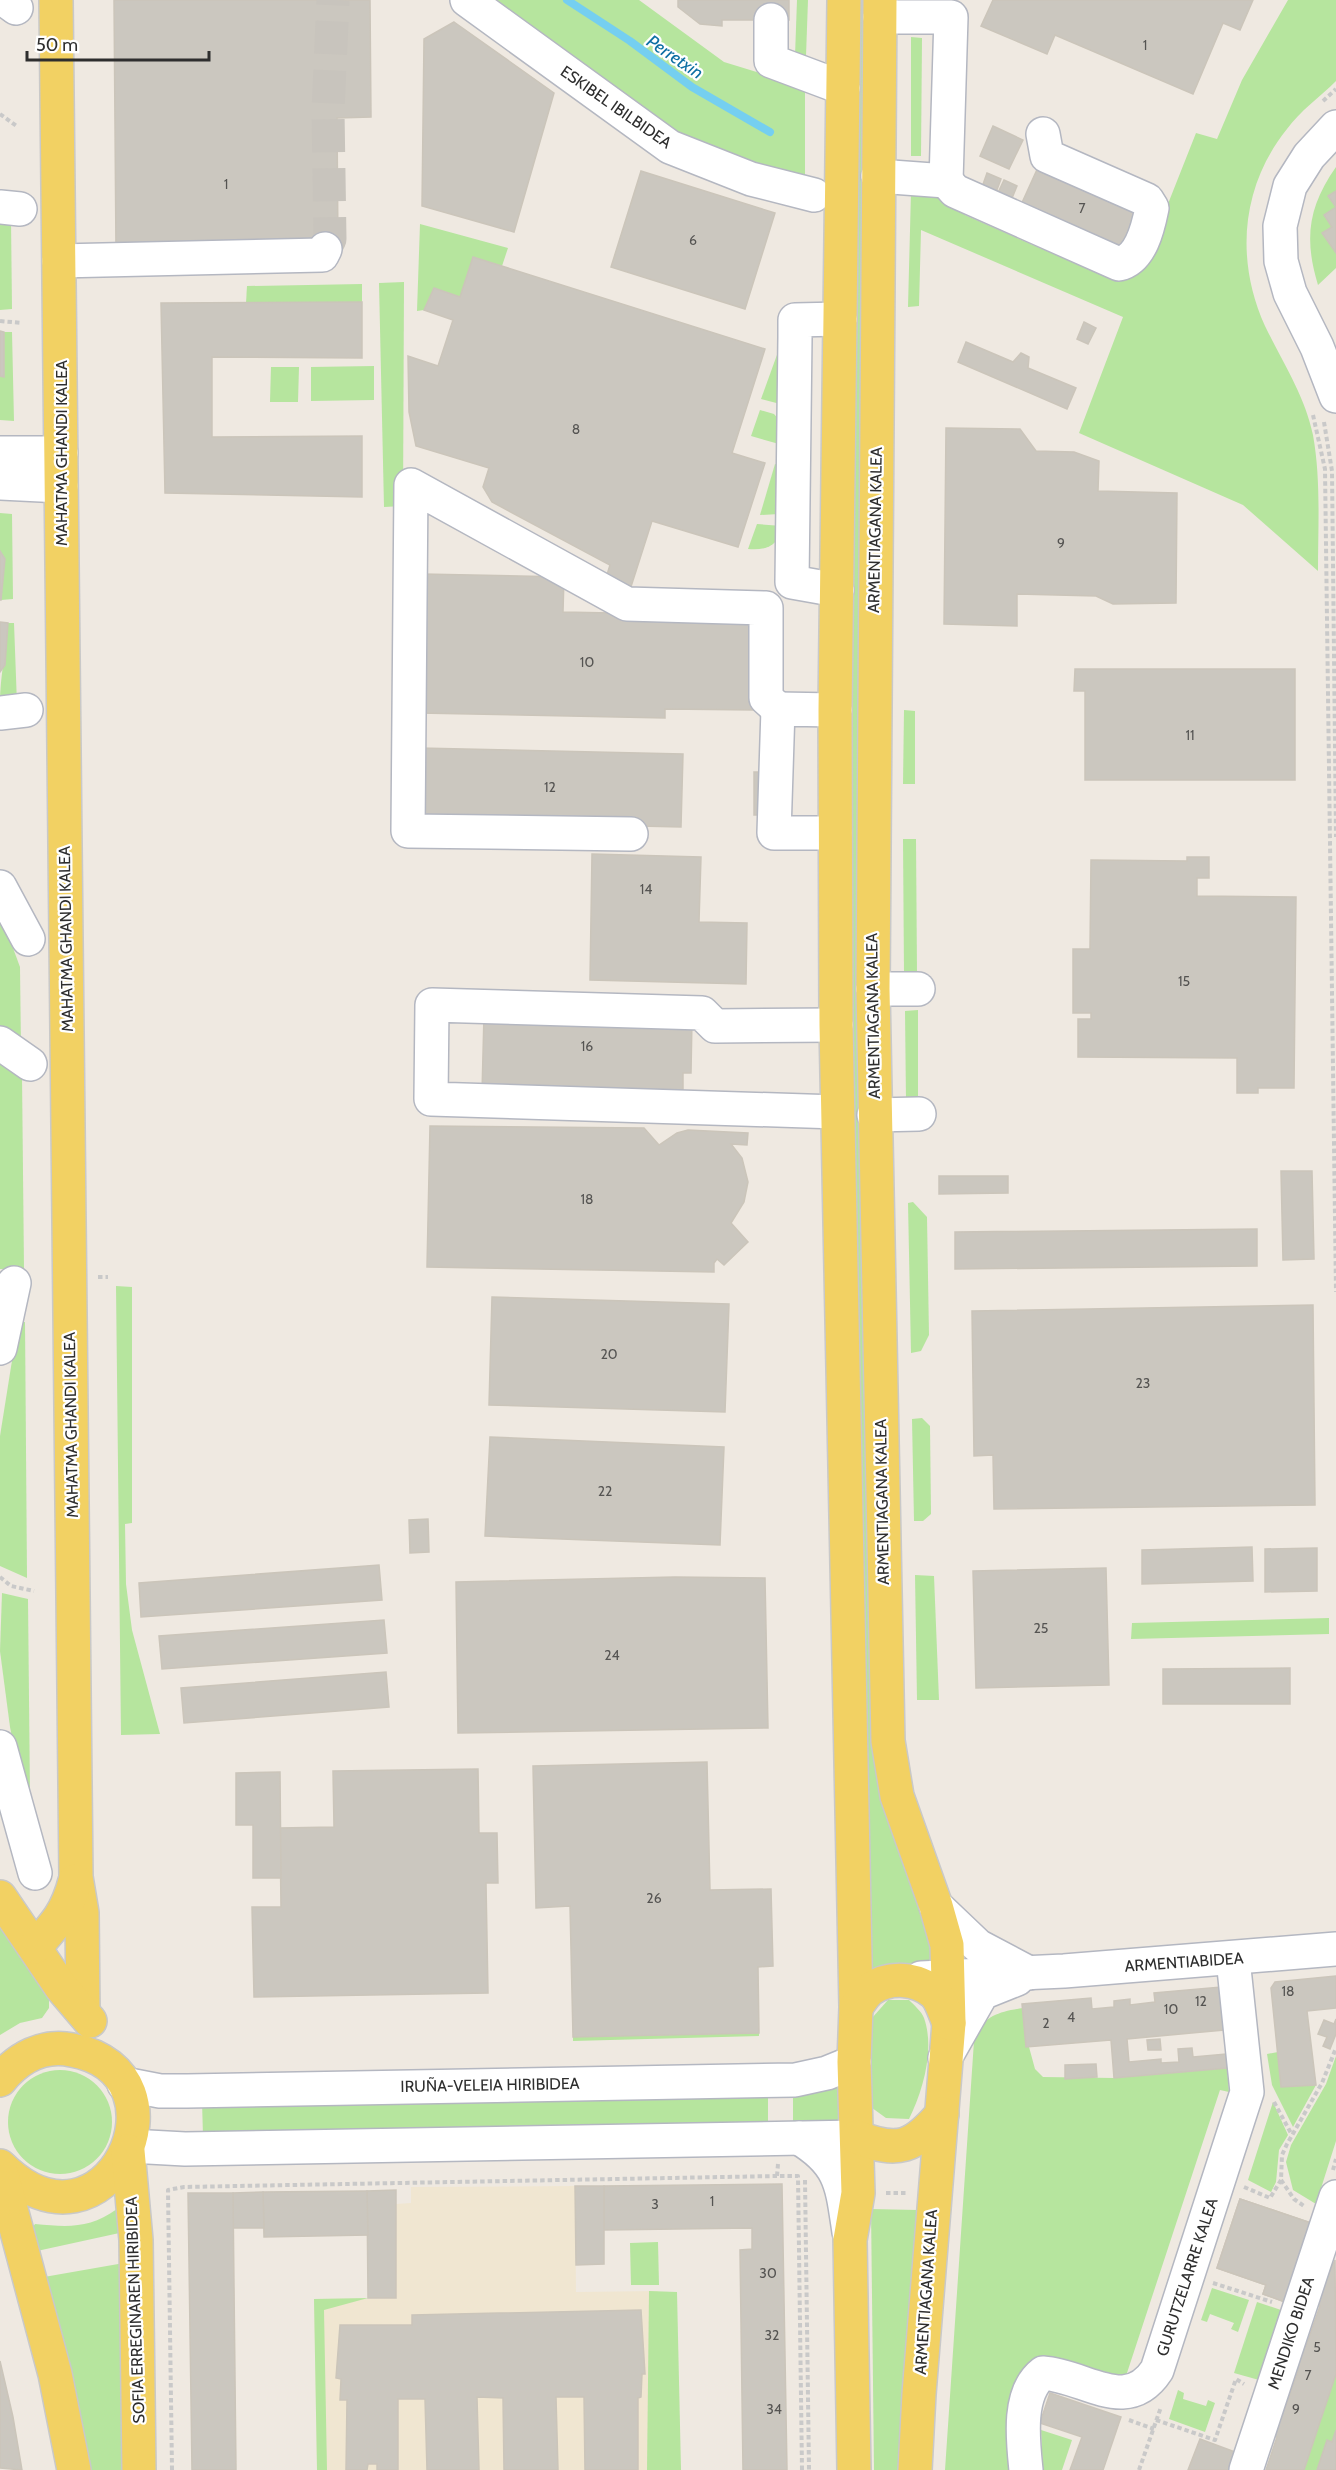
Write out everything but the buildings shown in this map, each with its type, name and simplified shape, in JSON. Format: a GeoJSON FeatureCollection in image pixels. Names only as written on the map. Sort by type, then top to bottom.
{"type":"FeatureCollection","features":[{"type":"Feature","properties":{"kind":"main road","name":"MAHATMA GHANDI KALEA"},"geometry":{"type":"LineString","coordinates":[[56,0],[76,1877],[82,1913],[83,2012]]}},
{"type":"Feature","properties":{"kind":"main road"},"geometry":{"type":"LineString","coordinates":[[844,0],[835,833],[837,1112],[856,2007],[854,2062],[858,2193],[850,2240],[854,2470]]}},
{"type":"Feature","properties":{"kind":"main road","name":"ARMENTIAGANA KALEA"},"geometry":{"type":"LineString","coordinates":[[880,9],[873,989],[888,1741],[897,1796],[936,1906],[946,1945],[949,1977],[949,2023],[915,2470]]}},
{"type":"Feature","properties":{"kind":"main road","name":"MAHATMA GHANDI KALEA"},"geometry":{"type":"LineString","coordinates":[[35,1947],[60,1920],[68,1905],[76,1877]]}},
{"type":"Feature","properties":{"kind":"main road"},"geometry":{"type":"LineString","coordinates":[[0,1897],[61,1987],[83,2012],[107,2047],[119,2078]]}},
{"type":"Feature","properties":{"kind":"main road"},"geometry":{"type":"LineString","coordinates":[[856,2007],[870,1989],[887,1982],[904,1979],[936,1994],[949,2023]]}},
{"type":"Feature","properties":{"kind":"main road"},"geometry":{"type":"LineString","coordinates":[[45,2049],[56,2031],[61,2014],[61,1987]]}},
{"type":"Feature","properties":{"kind":"main road"},"geometry":{"type":"LineString","coordinates":[[0,2080],[9,2068],[26,2056],[45,2049],[64,2048],[83,2052],[100,2060],[119,2078]]}},
{"type":"Feature","properties":{"kind":"main road","name":"SOFIA ERREGINAREN HIRIBIDEA"},"geometry":{"type":"LineString","coordinates":[[119,2078],[132,2104],[134,2125],[129,2149],[136,2240],[139,2470]]}},
{"type":"Feature","properties":{"kind":"main road"},"geometry":{"type":"LineString","coordinates":[[857,2137],[876,2145],[897,2147],[922,2137],[942,2114]]}},
{"type":"Feature","properties":{"kind":"main road"},"geometry":{"type":"LineString","coordinates":[[0,2167],[18,2184],[42,2195],[68,2196],[93,2189],[114,2173],[129,2149]]}},
{"type":"Feature","properties":{"kind":"main road"},"geometry":{"type":"LineString","coordinates":[[0,2167],[55,2374],[74,2470]]}},
{"type":"Feature","properties":{"kind":"street","name":"ESKIBEL IBILBIDEA"},"geometry":{"type":"LineString","coordinates":[[466,0],[670,147],[751,179],[814,195]]}},
{"type":"Feature","properties":{"kind":"street"},"geometry":{"type":"LineString","coordinates":[[880,9],[951,17],[946,181]]}},
{"type":"Feature","properties":{"kind":"street"},"geometry":{"type":"LineString","coordinates":[[771,20],[771,61],[843,88]]}},
{"type":"Feature","properties":{"kind":"street"},"geometry":{"type":"LineString","coordinates":[[1323,407],[1317,347],[1290,293],[1281,261],[1280,226],[1290,186],[1309,156],[1328,115]]}},
{"type":"Feature","properties":{"kind":"street"},"geometry":{"type":"LineString","coordinates":[[878,176],[946,181],[956,191],[1108,260],[1119,264],[1129,262],[1137,252],[1150,219],[1152,208],[1147,200],[1047,156],[1043,134]]}},
{"type":"Feature","properties":{"kind":"street"},"geometry":{"type":"LineString","coordinates":[[59,261],[322,255],[325,249]]}},
{"type":"Feature","properties":{"kind":"street"},"geometry":{"type":"LineString","coordinates":[[837,590],[792,582],[795,320],[840,319]]}},
{"type":"Feature","properties":{"kind":"street"},"geometry":{"type":"LineString","coordinates":[[0,453],[61,453]]}},
{"type":"Feature","properties":{"kind":"street"},"geometry":{"type":"LineString","coordinates":[[0,483],[61,486]]}},
{"type":"Feature","properties":{"kind":"street"},"geometry":{"type":"LineString","coordinates":[[631,834],[408,831],[411,485],[627,604],[766,609],[766,698],[778,709],[835,710]]}},
{"type":"Feature","properties":{"kind":"street"},"geometry":{"type":"LineString","coordinates":[[778,709],[774,833],[835,833]]}},
{"type":"Feature","properties":{"kind":"street"},"geometry":{"type":"LineString","coordinates":[[0,887],[28,939]]}},
{"type":"Feature","properties":{"kind":"street"},"geometry":{"type":"LineString","coordinates":[[873,989],[918,989]]}},
{"type":"Feature","properties":{"kind":"street"},"geometry":{"type":"LineString","coordinates":[[836,1025],[715,1026],[702,1013],[432,1005],[431,1099],[837,1112]]}},
{"type":"Feature","properties":{"kind":"street"},"geometry":{"type":"LineString","coordinates":[[0,1043],[30,1064]]}},
{"type":"Feature","properties":{"kind":"street"},"geometry":{"type":"LineString","coordinates":[[874,1115],[919,1114]]}},
{"type":"Feature","properties":{"kind":"street"},"geometry":{"type":"LineString","coordinates":[[0,1348],[16,1283]]}},
{"type":"Feature","properties":{"kind":"street"},"geometry":{"type":"LineString","coordinates":[[0,1747],[34,1874]]}},
{"type":"Feature","properties":{"kind":"street"},"geometry":{"type":"LineString","coordinates":[[936,1906],[978,1946],[1031,1974]]}},
{"type":"Feature","properties":{"kind":"street","name":"ARMENTIABIDEA"},"geometry":{"type":"LineString","coordinates":[[904,1979],[1031,1974],[1336,1949]]}},
{"type":"Feature","properties":{"kind":"street","name":"GURUTZELARRE KALEA"},"geometry":{"type":"LineString","coordinates":[[1026,2470],[1024,2448],[1026,2399],[1033,2380],[1042,2373],[1059,2374],[1125,2393],[1138,2390],[1157,2370],[1247,2092],[1233,1959]]}},
{"type":"Feature","properties":{"kind":"street","name":"ARMENTIABIDEA"},"geometry":{"type":"LineString","coordinates":[[945,2058],[982,1993],[1031,1974]]}},
{"type":"Feature","properties":{"kind":"street","name":"IRUÑA-VELEIA HIRIBIDEA"},"geometry":{"type":"LineString","coordinates":[[119,2078],[160,2091],[795,2080],[827,2073],[854,2062]]}},
{"type":"Feature","properties":{"kind":"street"},"geometry":{"type":"LineString","coordinates":[[129,2149],[857,2137]]}},
{"type":"Feature","properties":{"kind":"street"},"geometry":{"type":"LineString","coordinates":[[789,2138],[816,2148],[830,2161],[843,2193],[850,2240]]}},
{"type":"Feature","properties":{"kind":"street","name":"MENDIKO BIDEA"},"geometry":{"type":"LineString","coordinates":[[1246,2470],[1323,2203]]}},
{"type":"Feature","properties":{"kind":"path"},"geometry":{"type":"LineString","coordinates":[[1328,115],[1336,89]]}},
{"type":"Feature","properties":{"kind":"path"},"geometry":{"type":"LineString","coordinates":[[0,114],[18,127]]}},
{"type":"Feature","properties":{"kind":"path"},"geometry":{"type":"LineString","coordinates":[[0,321],[22,323]]}},
{"type":"Feature","properties":{"kind":"path"},"geometry":{"type":"LineString","coordinates":[[1323,407],[1332,471],[1336,837]]}},
{"type":"Feature","properties":{"kind":"path"},"geometry":{"type":"LineString","coordinates":[[1323,407],[1336,1292]]}},
{"type":"Feature","properties":{"kind":"path"},"geometry":{"type":"LineString","coordinates":[[0,1577],[11,1586],[34,1591]]}},
{"type":"Feature","properties":{"kind":"path"},"geometry":{"type":"LineString","coordinates":[[1236,2184],[1270,2198],[1281,2180],[1282,2155],[1322,2083],[1336,2048]]}},
{"type":"Feature","properties":{"kind":"path"},"geometry":{"type":"LineString","coordinates":[[1272,2097],[1292,2136]]}},
{"type":"Feature","properties":{"kind":"path"},"geometry":{"type":"LineString","coordinates":[[777,2176],[789,2138]]}},
{"type":"Feature","properties":{"kind":"path"},"geometry":{"type":"LineString","coordinates":[[172,2470],[168,2190],[195,2187],[777,2176],[798,2176],[802,2470]]}},
{"type":"Feature","properties":{"kind":"path"},"geometry":{"type":"LineString","coordinates":[[805,2176],[809,2470]]}},
{"type":"Feature","properties":{"kind":"path"},"geometry":{"type":"LineString","coordinates":[[1281,2180],[1294,2199],[1323,2203]]}},
{"type":"Feature","properties":{"kind":"path"},"geometry":{"type":"LineString","coordinates":[[1204,2280],[1259,2298]]}},
{"type":"Feature","properties":{"kind":"path"},"geometry":{"type":"LineString","coordinates":[[1156,2420],[1215,2440],[1236,2379],[1244,2382],[1241,2392]]}},
{"type":"Feature","properties":{"kind":"path"},"geometry":{"type":"LineString","coordinates":[[1121,2417],[1154,2429],[1139,2470]]}},
{"type":"Feature","properties":{"kind":"shaded area"},"geometry":{"type":"Polygon","coordinates":[[[575,2186],[576,2292],[658,2291],[660,2470],[317,2470],[314,2299],[396,2298],[396,2204],[411,2203],[411,2187],[575,2186]]]}},
{"type":"Feature","properties":{"kind":"green space"},"geometry":{"type":"Polygon","coordinates":[[[487,0],[639,0],[724,62],[805,87],[805,181],[686,144],[487,0]]]}},
{"type":"Feature","properties":{"kind":"green space"},"geometry":{"type":"Polygon","coordinates":[[[797,0],[808,0],[806,56],[795,56],[797,0]]]}},
{"type":"Feature","properties":{"kind":"green space"},"geometry":{"type":"Polygon","coordinates":[[[856,0],[868,0],[873,1685],[936,1964],[891,1964],[873,1969],[868,1965],[849,1111],[856,0]]]}},
{"type":"Feature","properties":{"kind":"green space"},"geometry":{"type":"Polygon","coordinates":[[[1288,0],[1336,0],[1336,81],[1298,116],[1272,151],[1260,175],[1252,199],[1247,250],[1249,275],[1255,301],[1305,406],[1313,435],[1318,486],[1318,571],[1243,505],[1079,433],[1123,317],[921,230],[919,306],[908,307],[911,192],[952,196],[965,215],[1106,277],[1123,279],[1143,267],[1196,133],[1217,139],[1242,80],[1288,0]]]}},
{"type":"Feature","properties":{"kind":"green space"},"geometry":{"type":"Polygon","coordinates":[[[911,37],[922,38],[921,156],[911,156],[911,37]]]}},
{"type":"Feature","properties":{"kind":"green space"},"geometry":{"type":"Polygon","coordinates":[[[1336,167],[1336,191],[1328,196],[1336,207],[1332,227],[1322,233],[1336,253],[1336,268],[1318,285],[1311,253],[1311,224],[1319,196],[1336,167]]]}},
{"type":"Feature","properties":{"kind":"green space"},"geometry":{"type":"Polygon","coordinates":[[[0,219],[11,219],[12,309],[0,310],[0,219]]]}},
{"type":"Feature","properties":{"kind":"green space"},"geometry":{"type":"Polygon","coordinates":[[[420,224],[508,248],[502,266],[460,297],[434,288],[424,310],[417,311],[420,224]]]}},
{"type":"Feature","properties":{"kind":"green space"},"geometry":{"type":"Polygon","coordinates":[[[404,282],[403,506],[384,507],[379,283],[404,282]]]}},
{"type":"Feature","properties":{"kind":"green space"},"geometry":{"type":"Polygon","coordinates":[[[362,284],[362,302],[246,303],[247,286],[362,284]]]}},
{"type":"Feature","properties":{"kind":"green space"},"geometry":{"type":"Polygon","coordinates":[[[4,332],[12,332],[14,421],[0,420],[0,376],[4,376],[4,332]]]}},
{"type":"Feature","properties":{"kind":"green space"},"geometry":{"type":"Polygon","coordinates":[[[778,352],[785,355],[784,405],[761,399],[778,352]]]}},
{"type":"Feature","properties":{"kind":"green space"},"geometry":{"type":"Polygon","coordinates":[[[374,366],[374,400],[311,401],[311,367],[374,366]]]}},
{"type":"Feature","properties":{"kind":"green space"},"geometry":{"type":"Polygon","coordinates":[[[271,367],[299,367],[298,402],[270,402],[271,367]]]}},
{"type":"Feature","properties":{"kind":"green space"},"geometry":{"type":"Polygon","coordinates":[[[760,410],[774,414],[781,422],[779,444],[751,436],[760,410]]]}},
{"type":"Feature","properties":{"kind":"green space"},"geometry":{"type":"Polygon","coordinates":[[[775,464],[783,467],[779,514],[760,515],[775,464]]]}},
{"type":"Feature","properties":{"kind":"green space"},"geometry":{"type":"Polygon","coordinates":[[[0,513],[12,514],[13,599],[1,600],[5,559],[0,551],[0,513]]]}},
{"type":"Feature","properties":{"kind":"green space"},"geometry":{"type":"Polygon","coordinates":[[[757,524],[782,526],[781,533],[775,542],[766,548],[748,549],[757,524]]]}},
{"type":"Feature","properties":{"kind":"green space"},"geometry":{"type":"Polygon","coordinates":[[[8,623],[14,623],[17,704],[0,703],[8,623]]]}},
{"type":"Feature","properties":{"kind":"green space"},"geometry":{"type":"Polygon","coordinates":[[[904,710],[915,711],[915,784],[903,784],[904,710]]]}},
{"type":"Feature","properties":{"kind":"green space"},"geometry":{"type":"Polygon","coordinates":[[[903,839],[916,839],[917,974],[904,974],[903,839]]]}},
{"type":"Feature","properties":{"kind":"green space"},"geometry":{"type":"Polygon","coordinates":[[[0,913],[20,967],[21,1049],[0,1034],[0,913]]]}},
{"type":"Feature","properties":{"kind":"green space"},"geometry":{"type":"Polygon","coordinates":[[[918,1010],[918,1102],[906,1101],[905,1011],[918,1010]]]}},
{"type":"Feature","properties":{"kind":"green space"},"geometry":{"type":"Polygon","coordinates":[[[0,1059],[22,1075],[24,1269],[0,1269],[0,1059]]]}},
{"type":"Feature","properties":{"kind":"green space"},"geometry":{"type":"Polygon","coordinates":[[[913,1202],[927,1217],[929,1335],[921,1351],[911,1353],[908,1203],[913,1202]]]}},
{"type":"Feature","properties":{"kind":"green space"},"geometry":{"type":"Polygon","coordinates":[[[116,1286],[132,1287],[132,1523],[125,1524],[126,1584],[132,1630],[160,1734],[121,1735],[116,1286]]]}},
{"type":"Feature","properties":{"kind":"green space"},"geometry":{"type":"Polygon","coordinates":[[[25,1322],[27,1578],[0,1566],[0,1436],[18,1323],[25,1322]]]}},
{"type":"Feature","properties":{"kind":"green space"},"geometry":{"type":"Polygon","coordinates":[[[922,1418],[930,1426],[931,1514],[923,1521],[914,1521],[912,1419],[922,1418]]]}},
{"type":"Feature","properties":{"kind":"green space"},"geometry":{"type":"Polygon","coordinates":[[[915,1575],[934,1576],[939,1700],[917,1700],[915,1575]]]}},
{"type":"Feature","properties":{"kind":"green space"},"geometry":{"type":"Polygon","coordinates":[[[2,1593],[28,1599],[30,1796],[24,1797],[10,1727],[0,1651],[2,1593]]]}},
{"type":"Feature","properties":{"kind":"green space"},"geometry":{"type":"Polygon","coordinates":[[[1329,1618],[1329,1634],[1131,1639],[1132,1623],[1329,1618]]]}},
{"type":"Feature","properties":{"kind":"green space"},"geometry":{"type":"Polygon","coordinates":[[[3,1925],[49,1993],[49,2008],[42,2018],[20,2023],[0,2035],[0,1927],[3,1925]]]}},
{"type":"Feature","properties":{"kind":"green space"},"geometry":{"type":"Polygon","coordinates":[[[888,2000],[909,2000],[923,2016],[927,2030],[926,2070],[919,2096],[909,2119],[886,2118],[868,2105],[872,2018],[888,2000]]]}},
{"type":"Feature","properties":{"kind":"green space"},"geometry":{"type":"Polygon","coordinates":[[[1023,2008],[1026,2047],[1029,2047],[1035,2069],[1043,2077],[1114,2078],[1227,2068],[1229,2092],[1220,2090],[1125,2379],[1051,2358],[1019,2470],[945,2470],[974,2041],[986,2021],[1006,2011],[1023,2008]]]}},
{"type":"Feature","properties":{"kind":"green space"},"geometry":{"type":"Polygon","coordinates":[[[759,2033],[759,2036],[573,2041],[573,2037],[759,2033]]]}},
{"type":"Feature","properties":{"kind":"green space"},"geometry":{"type":"Polygon","coordinates":[[[1278,2052],[1281,2087],[1316,2085],[1293,2127],[1272,2085],[1267,2054],[1278,2052]]]}},
{"type":"Feature","properties":{"kind":"green space"},"geometry":{"type":"Polygon","coordinates":[[[1336,2056],[1336,2141],[1316,2204],[1293,2190],[1286,2162],[1291,2145],[1326,2084],[1336,2056]]]}},
{"type":"Feature","properties":{"kind":"green space"},"geometry":{"type":"Polygon","coordinates":[[[60,2070],[80,2074],[97,2085],[108,2102],[112,2122],[108,2142],[97,2159],[80,2170],[60,2174],[40,2170],[23,2159],[12,2142],[8,2122],[12,2102],[23,2085],[40,2074],[60,2070]]]}},
{"type":"Feature","properties":{"kind":"green space"},"geometry":{"type":"Polygon","coordinates":[[[836,2086],[840,2090],[839,2120],[833,2124],[793,2125],[793,2092],[836,2086]]]}},
{"type":"Feature","properties":{"kind":"green space"},"geometry":{"type":"Polygon","coordinates":[[[768,2092],[768,2127],[203,2136],[202,2101],[768,2092]]]}},
{"type":"Feature","properties":{"kind":"green space"},"geometry":{"type":"Polygon","coordinates":[[[1273,2102],[1288,2135],[1279,2150],[1276,2182],[1271,2192],[1248,2180],[1273,2102]]]}},
{"type":"Feature","properties":{"kind":"green space"},"geometry":{"type":"Polygon","coordinates":[[[117,2209],[125,2213],[124,2232],[37,2251],[30,2232],[35,2224],[78,2225],[107,2216],[117,2209]]]}},
{"type":"Feature","properties":{"kind":"green space"},"geometry":{"type":"Polygon","coordinates":[[[871,2209],[917,2210],[898,2470],[874,2470],[871,2209]]]}},
{"type":"Feature","properties":{"kind":"green space"},"geometry":{"type":"Polygon","coordinates":[[[658,2242],[659,2285],[631,2285],[630,2243],[658,2242]]]}},
{"type":"Feature","properties":{"kind":"green space"},"geometry":{"type":"Polygon","coordinates":[[[124,2263],[127,2470],[86,2470],[44,2277],[124,2263]]]}},
{"type":"Feature","properties":{"kind":"green space"},"geometry":{"type":"Polygon","coordinates":[[[1212,2288],[1249,2300],[1238,2332],[1231,2329],[1234,2323],[1210,2314],[1207,2322],[1201,2320],[1212,2288]]]}},
{"type":"Feature","properties":{"kind":"green space"},"geometry":{"type":"Polygon","coordinates":[[[649,2291],[677,2292],[681,2470],[647,2470],[649,2291]]]}},
{"type":"Feature","properties":{"kind":"green space"},"geometry":{"type":"Polygon","coordinates":[[[368,2298],[324,2310],[327,2470],[317,2470],[314,2299],[368,2298]]]}},
{"type":"Feature","properties":{"kind":"green space"},"geometry":{"type":"Polygon","coordinates":[[[1257,2302],[1281,2310],[1259,2380],[1234,2373],[1257,2302]]]}},
{"type":"Feature","properties":{"kind":"green space"},"geometry":{"type":"Polygon","coordinates":[[[1336,2374],[1336,2430],[1332,2442],[1327,2440],[1317,2470],[1304,2470],[1336,2374]]]}},
{"type":"Feature","properties":{"kind":"green space"},"geometry":{"type":"Polygon","coordinates":[[[1178,2390],[1184,2393],[1183,2399],[1206,2406],[1208,2400],[1215,2403],[1205,2432],[1169,2419],[1178,2390]]]}},
{"type":"Feature","properties":{"kind":"green space"},"geometry":{"type":"Polygon","coordinates":[[[1041,2430],[1072,2440],[1062,2470],[1043,2470],[1041,2430]]]}},
{"type":"Feature","properties":{"kind":"waterway","name":"Perretxin"},"geometry":{"type":"LineString","coordinates":[[567,0],[630,41],[692,87],[770,132]]}},
{"type":"Feature","properties":{"kind":"tunnel"},"geometry":{"type":"LineString","coordinates":[[325,249],[330,239],[328,111],[333,0]]}}]}
